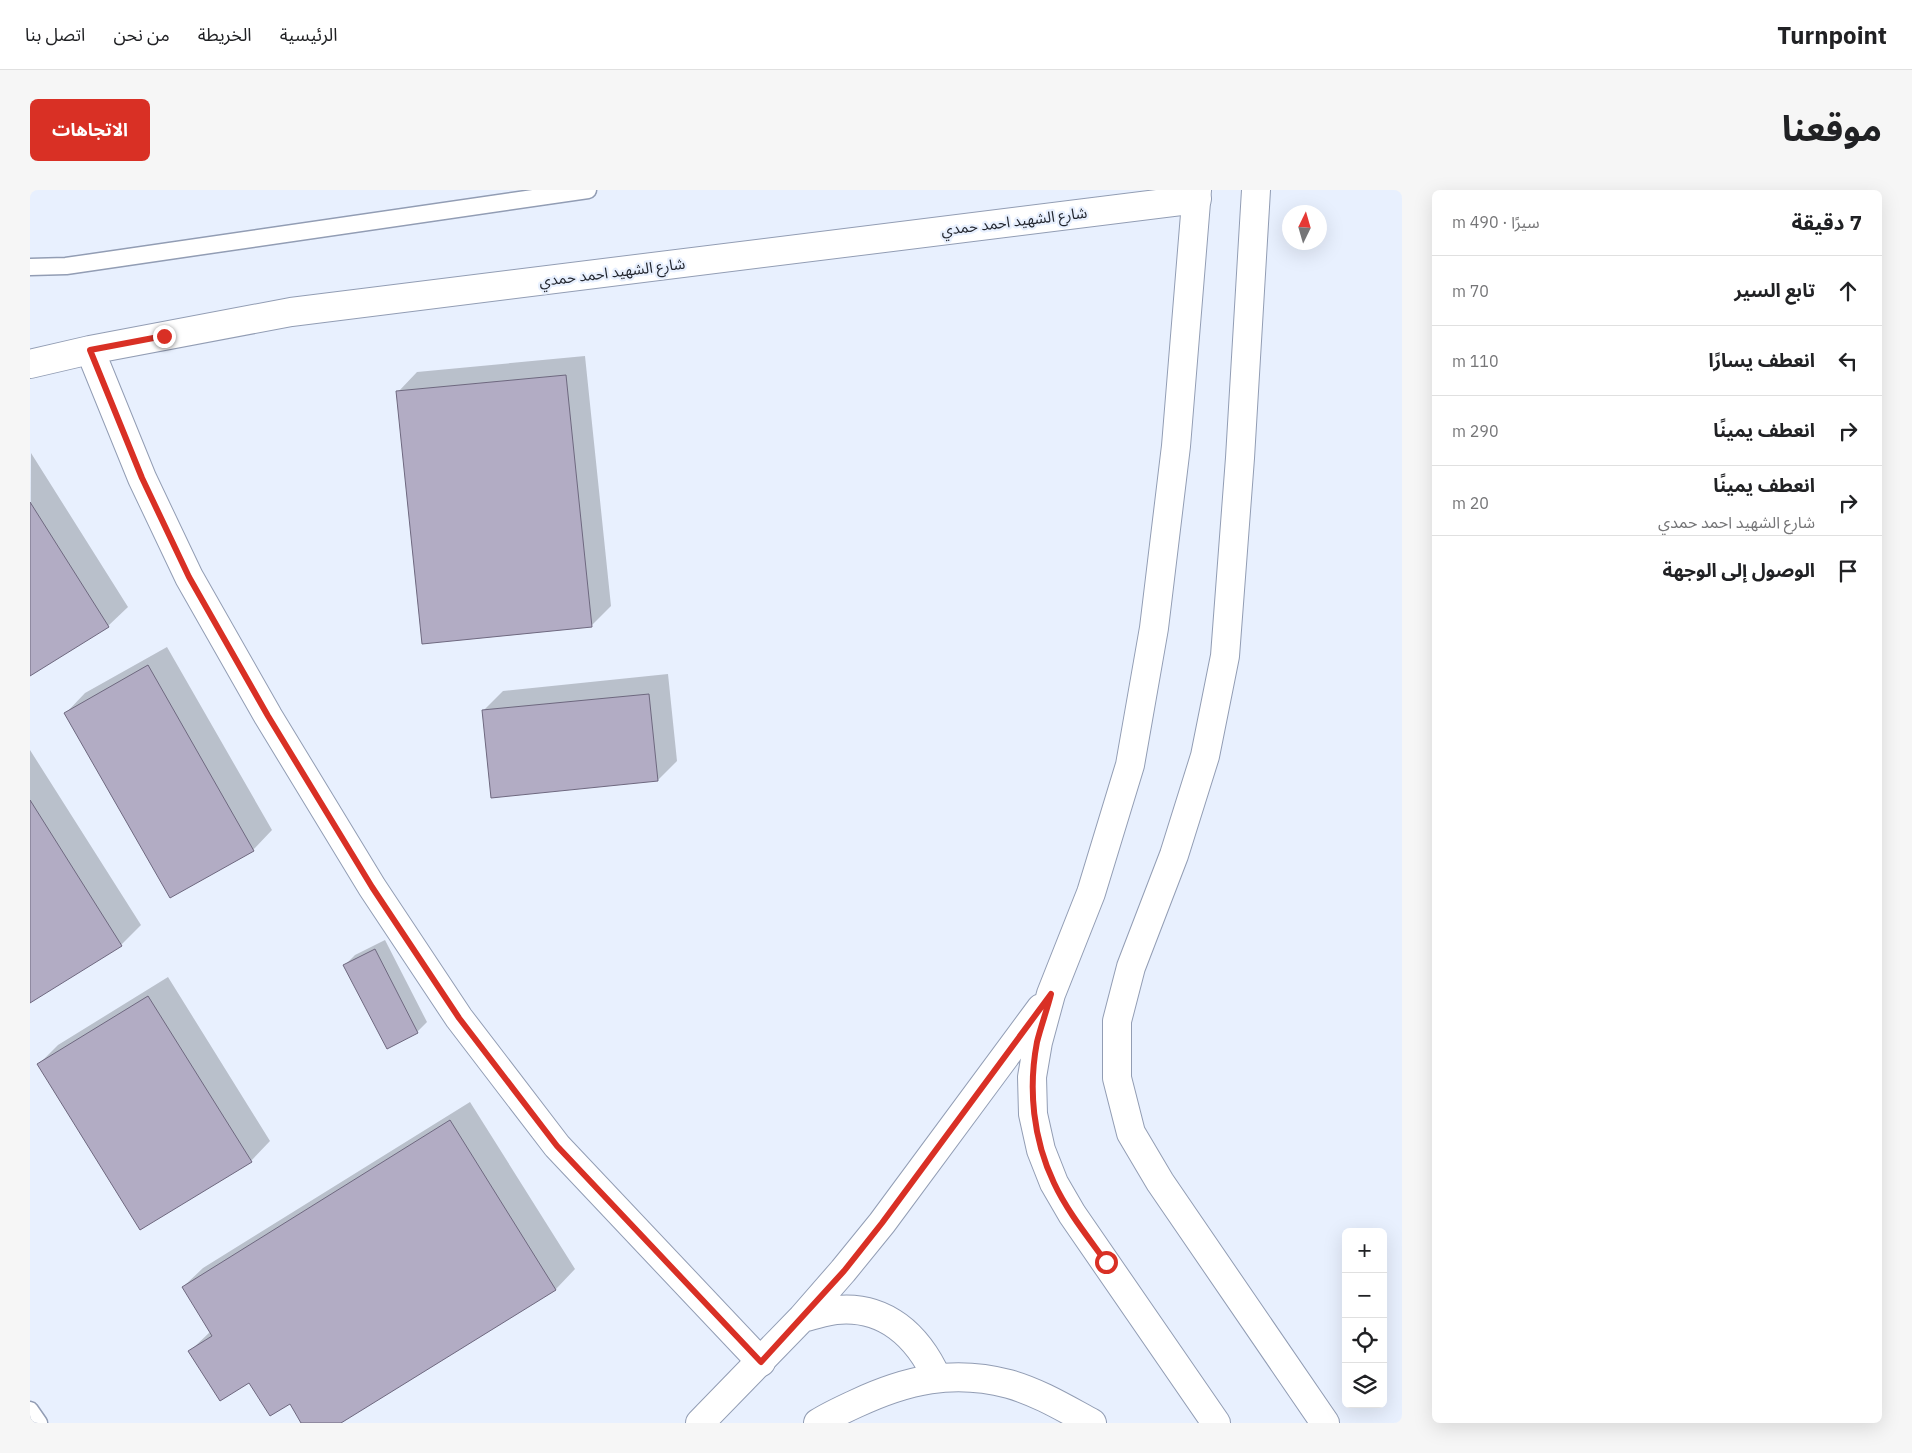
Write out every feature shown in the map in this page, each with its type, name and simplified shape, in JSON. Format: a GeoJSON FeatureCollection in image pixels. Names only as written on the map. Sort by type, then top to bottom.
{"type":"FeatureCollection","features":[{"type":"Feature","properties":{"kind":"street"},"geometry":{"type":"LineString","coordinates":[[1256,190],[1240,458],[1225,656],[1205,756],[1174,855],[1131,967],[1117,1022],[1117,1078],[1131,1133],[1160,1182],[1325,1423]]}},
{"type":"Feature","properties":{"kind":"street"},"geometry":{"type":"LineString","coordinates":[[1197,195],[1176,446],[1154,628],[1130,765],[1091,893],[1051,994],[1038,1042],[1032,1078],[1033,1114],[1040,1150],[1054,1183],[1072,1214],[1216,1423]]}},
{"type":"Feature","properties":{"kind":"street","name":"شارع الشهيد احمد حمدي"},"geometry":{"type":"LineString","coordinates":[[30,364],[90,350],[291,312],[1197,195]]}},
{"type":"Feature","properties":{"kind":"street"},"geometry":{"type":"LineString","coordinates":[[90,350],[142,478],[189,577],[268,716],[372,887],[459,1018],[557,1146],[761,1362]]}},
{"type":"Feature","properties":{"kind":"street"},"geometry":{"type":"LineString","coordinates":[[700,1423],[761,1362],[844,1271],[882,1223],[1051,994]]}},
{"type":"Feature","properties":{"kind":"street"},"geometry":{"type":"LineString","coordinates":[[802,1318],[836,1310],[854,1310],[873,1314],[891,1322],[906,1332],[920,1346],[938,1378]]}},
{"type":"Feature","properties":{"kind":"street"},"geometry":{"type":"LineString","coordinates":[[818,1423],[868,1398],[902,1384],[938,1378],[974,1378],[1010,1384],[1044,1398],[1092,1423]]}},
{"type":"Feature","properties":{"kind":"lane"},"geometry":{"type":"LineString","coordinates":[[30,267],[66,266],[588,190]]}},
{"type":"Feature","properties":{"kind":"lane"},"geometry":{"type":"LineString","coordinates":[[30,1410],[39,1423]]}},
{"type":"Feature","properties":{"kind":"building"},"geometry":{"type":"Polygon","coordinates":[[[566,375],[592,627],[422,644],[396,391],[566,375]]]}},
{"type":"Feature","properties":{"kind":"building"},"geometry":{"type":"Polygon","coordinates":[[[30,502],[109,627],[30,676],[30,502]]]}},
{"type":"Feature","properties":{"kind":"building"},"geometry":{"type":"Polygon","coordinates":[[[148,665],[254,851],[170,898],[64,713],[148,665]]]}},
{"type":"Feature","properties":{"kind":"building"},"geometry":{"type":"Polygon","coordinates":[[[649,694],[658,781],[491,798],[482,710],[649,694]]]}},
{"type":"Feature","properties":{"kind":"building"},"geometry":{"type":"Polygon","coordinates":[[[30,800],[122,946],[30,1003],[30,800]]]}},
{"type":"Feature","properties":{"kind":"building"},"geometry":{"type":"Polygon","coordinates":[[[375,949],[418,1033],[387,1049],[343,965],[375,949]]]}},
{"type":"Feature","properties":{"kind":"building"},"geometry":{"type":"Polygon","coordinates":[[[148,996],[252,1162],[140,1230],[37,1064],[148,996]]]}},
{"type":"Feature","properties":{"kind":"building"},"geometry":{"type":"Polygon","coordinates":[[[450,1120],[556,1290],[341,1423],[301,1423],[290,1404],[270,1416],[249,1383],[220,1401],[188,1351],[212,1336],[182,1287],[450,1120]]]}},
{"type":"Feature","properties":{"kind":"route"},"geometry":{"type":"LineString","coordinates":[[164,336],[90,350],[142,478],[189,577],[268,716],[372,887],[459,1018],[557,1146],[761,1362],[844,1271],[882,1223],[1051,994],[1038,1042],[1032,1078],[1033,1114],[1040,1150],[1054,1183],[1072,1214],[1106,1262]]}}]}
